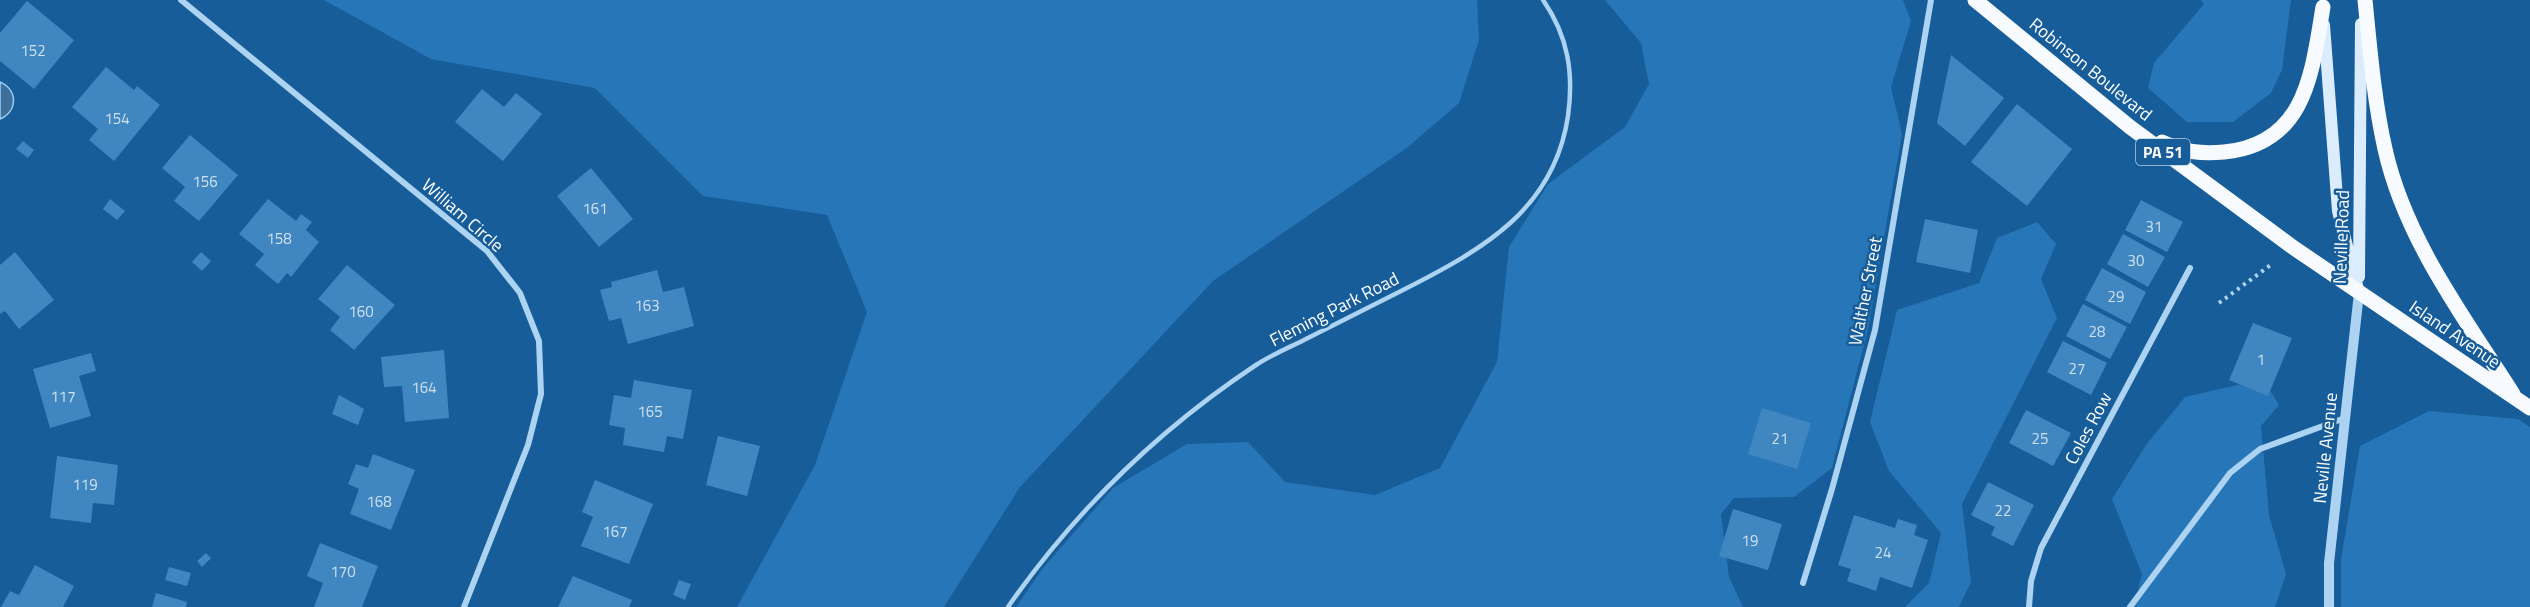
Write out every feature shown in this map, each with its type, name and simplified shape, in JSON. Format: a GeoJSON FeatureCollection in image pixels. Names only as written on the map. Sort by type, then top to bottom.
{"type":"FeatureCollection","features":[{"type":"Feature","properties":{"kind":"main road","name":"Robinson Boulevard"},"geometry":{"type":"LineString","coordinates":[[1975,0],[2130,127],[2359,293]]}},
{"type":"Feature","properties":{"kind":"main road"},"geometry":{"type":"LineString","coordinates":[[2363,0],[2385,150],[2404,208],[2428,258],[2516,399]]}},
{"type":"Feature","properties":{"kind":"main road","name":"Neville Road"},"geometry":{"type":"LineString","coordinates":[[2359,293],[2363,0]]}},
{"type":"Feature","properties":{"kind":"main road"},"geometry":{"type":"LineString","coordinates":[[2130,127],[2187,152],[2235,150],[2261,143],[2278,132],[2293,114],[2305,93],[2313,64],[2322,4]]}},
{"type":"Feature","properties":{"kind":"main road","name":"Neville Road"},"geometry":{"type":"LineString","coordinates":[[2322,4],[2338,211],[2359,293]]}},
{"type":"Feature","properties":{"kind":"main road","name":"Island Avenue"},"geometry":{"type":"LineString","coordinates":[[2359,293],[2530,408]]}},
{"type":"Feature","properties":{"kind":"street","name":"William Circle"},"geometry":{"type":"LineString","coordinates":[[181,0],[487,251],[520,292],[539,342],[541,394],[528,445],[464,607]]}},
{"type":"Feature","properties":{"kind":"street","name":"Walther Street"},"geometry":{"type":"LineString","coordinates":[[1803,583],[1832,489],[1875,330],[1931,0]]}},
{"type":"Feature","properties":{"kind":"street","name":"Coles Row"},"geometry":{"type":"LineString","coordinates":[[2029,607],[2031,581],[2041,548],[2190,268]]}},
{"type":"Feature","properties":{"kind":"street","name":"Neville Avenue"},"geometry":{"type":"LineString","coordinates":[[2329,607],[2329,563],[2359,293]]}},
{"type":"Feature","properties":{"kind":"street"},"geometry":{"type":"LineString","coordinates":[[2130,607],[2230,473],[2260,449],[2345,418]]}},
{"type":"Feature","properties":{"kind":"lane","name":"Fleming Park Road"},"geometry":{"type":"LineString","coordinates":[[1008,607],[1036,567],[1105,487],[1175,423],[1257,363],[1468,255],[1517,219],[1546,183],[1564,143],[1570,96],[1570,67],[1562,32],[1543,0]]}},
{"type":"Feature","properties":{"kind":"path"},"geometry":{"type":"LineString","coordinates":[[2219,303],[2294,248]]}},
{"type":"Feature","properties":{"kind":"shaded area"},"geometry":{"type":"Polygon","coordinates":[[[324,0],[1477,0],[1479,40],[1459,103],[1408,147],[1213,281],[1020,487],[944,607],[737,607],[815,465],[867,312],[827,215],[703,196],[595,88],[431,59],[324,0]]]}},
{"type":"Feature","properties":{"kind":"shaded area"},"geometry":{"type":"Polygon","coordinates":[[[1605,0],[1903,0],[1911,21],[1891,87],[1902,134],[1868,329],[1832,468],[1794,497],[1734,498],[1721,514],[1729,577],[1743,607],[1016,607],[1043,568],[1113,488],[1187,444],[1248,442],[1285,482],[1375,495],[1440,468],[1497,362],[1509,247],[1548,184],[1625,127],[1649,84],[1641,43],[1605,0]]]}},
{"type":"Feature","properties":{"kind":"shaded area"},"geometry":{"type":"Polygon","coordinates":[[[2201,0],[2291,0],[2282,70],[2271,93],[2233,122],[2187,122],[2148,88],[2154,63],[2204,4],[2201,0]]]}},
{"type":"Feature","properties":{"kind":"shaded area"},"geometry":{"type":"Polygon","coordinates":[[[0,82],[10,90],[14,100],[10,111],[0,119],[0,82]]]}},
{"type":"Feature","properties":{"kind":"shaded area"},"geometry":{"type":"Polygon","coordinates":[[[2037,222],[2056,244],[2041,279],[2057,318],[1962,504],[1971,582],[1959,607],[1905,607],[1929,583],[1941,533],[1889,471],[1870,422],[1897,310],[1979,283],[1997,238],[2037,222]]]}},
{"type":"Feature","properties":{"kind":"shaded area"},"geometry":{"type":"Polygon","coordinates":[[[2263,379],[2279,405],[2261,426],[2269,515],[2286,574],[2275,607],[2134,607],[2142,574],[2112,499],[2146,445],[2185,397],[2263,379]]]}},
{"type":"Feature","properties":{"kind":"shaded area"},"geometry":{"type":"Polygon","coordinates":[[[2429,411],[2518,419],[2530,427],[2530,607],[2341,607],[2341,560],[2360,446],[2429,411]]]}},
{"type":"Feature","properties":{"kind":"building"},"geometry":{"type":"Polygon","coordinates":[[[27,1],[74,40],[34,89],[0,61],[0,33],[27,1]]]}},
{"type":"Feature","properties":{"kind":"building"},"geometry":{"type":"Polygon","coordinates":[[[1951,55],[2004,98],[1965,146],[1937,123],[1951,55]]]}},
{"type":"Feature","properties":{"kind":"building"},"geometry":{"type":"Polygon","coordinates":[[[106,67],[134,90],[137,86],[160,105],[114,161],[89,140],[98,129],[72,107],[106,67]]]}},
{"type":"Feature","properties":{"kind":"building"},"geometry":{"type":"Polygon","coordinates":[[[482,89],[504,107],[516,93],[542,114],[503,161],[455,122],[482,89]]]}},
{"type":"Feature","properties":{"kind":"building"},"geometry":{"type":"Polygon","coordinates":[[[2017,104],[2072,149],[2027,206],[1971,162],[2017,104]]]}},
{"type":"Feature","properties":{"kind":"building"},"geometry":{"type":"Polygon","coordinates":[[[190,135],[238,175],[199,221],[174,201],[185,187],[162,168],[190,135]]]}},
{"type":"Feature","properties":{"kind":"building"},"geometry":{"type":"Polygon","coordinates":[[[23,141],[34,150],[28,158],[16,149],[23,141]]]}},
{"type":"Feature","properties":{"kind":"building"},"geometry":{"type":"Polygon","coordinates":[[[591,168],[633,219],[599,247],[557,196],[591,168]]]}},
{"type":"Feature","properties":{"kind":"building"},"geometry":{"type":"Polygon","coordinates":[[[110,199],[125,211],[117,220],[103,209],[110,199]]]}},
{"type":"Feature","properties":{"kind":"building"},"geometry":{"type":"Polygon","coordinates":[[[268,199],[296,221],[301,214],[312,222],[306,230],[319,242],[291,277],[287,273],[278,284],[255,265],[264,254],[239,234],[268,199]]]}},
{"type":"Feature","properties":{"kind":"building"},"geometry":{"type":"Polygon","coordinates":[[[2141,200],[2183,222],[2167,252],[2125,230],[2141,200]]]}},
{"type":"Feature","properties":{"kind":"building"},"geometry":{"type":"Polygon","coordinates":[[[1925,219],[1978,230],[1970,273],[1916,262],[1925,219]]]}},
{"type":"Feature","properties":{"kind":"building"},"geometry":{"type":"Polygon","coordinates":[[[2123,234],[2165,257],[2148,287],[2107,264],[2123,234]]]}},
{"type":"Feature","properties":{"kind":"building"},"geometry":{"type":"Polygon","coordinates":[[[15,252],[54,300],[19,329],[5,311],[0,314],[0,265],[15,252]]]}},
{"type":"Feature","properties":{"kind":"building"},"geometry":{"type":"Polygon","coordinates":[[[201,252],[211,261],[202,271],[192,262],[201,252]]]}},
{"type":"Feature","properties":{"kind":"building"},"geometry":{"type":"Polygon","coordinates":[[[347,265],[395,305],[354,350],[330,330],[340,317],[318,299],[347,265]]]}},
{"type":"Feature","properties":{"kind":"building"},"geometry":{"type":"Polygon","coordinates":[[[2102,268],[2146,292],[2130,324],[2085,300],[2102,268]]]}},
{"type":"Feature","properties":{"kind":"building"},"geometry":{"type":"Polygon","coordinates":[[[657,270],[663,292],[684,287],[694,326],[628,344],[621,318],[609,321],[600,290],[612,287],[611,282],[657,270]]]}},
{"type":"Feature","properties":{"kind":"building"},"geometry":{"type":"Polygon","coordinates":[[[2083,304],[2127,327],[2110,359],[2066,336],[2083,304]]]}},
{"type":"Feature","properties":{"kind":"building"},"geometry":{"type":"Polygon","coordinates":[[[2253,323],[2292,338],[2268,396],[2229,380],[2253,323]]]}},
{"type":"Feature","properties":{"kind":"building"},"geometry":{"type":"Polygon","coordinates":[[[2063,341],[2107,363],[2091,395],[2047,372],[2063,341]]]}},
{"type":"Feature","properties":{"kind":"building"},"geometry":{"type":"Polygon","coordinates":[[[444,350],[449,418],[405,422],[402,386],[384,387],[381,357],[444,350]]]}},
{"type":"Feature","properties":{"kind":"building"},"geometry":{"type":"Polygon","coordinates":[[[91,353],[96,371],[79,376],[91,416],[50,428],[33,369],[91,353]]]}},
{"type":"Feature","properties":{"kind":"building"},"geometry":{"type":"Polygon","coordinates":[[[634,380],[692,390],[683,439],[667,436],[664,452],[623,445],[625,428],[609,425],[614,395],[631,398],[634,380]]]}},
{"type":"Feature","properties":{"kind":"building"},"geometry":{"type":"Polygon","coordinates":[[[339,395],[364,409],[358,425],[332,414],[339,395]]]}},
{"type":"Feature","properties":{"kind":"building"},"geometry":{"type":"Polygon","coordinates":[[[1762,408],[1811,423],[1797,469],[1748,454],[1762,408]]]}},
{"type":"Feature","properties":{"kind":"building"},"geometry":{"type":"Polygon","coordinates":[[[2026,410],[2071,433],[2053,466],[2009,443],[2026,410]]]}},
{"type":"Feature","properties":{"kind":"building"},"geometry":{"type":"Polygon","coordinates":[[[718,436],[760,446],[747,496],[706,485],[718,436]]]}},
{"type":"Feature","properties":{"kind":"building"},"geometry":{"type":"Polygon","coordinates":[[[373,454],[415,470],[391,530],[350,514],[359,489],[348,484],[356,464],[368,468],[373,454]]]}},
{"type":"Feature","properties":{"kind":"building"},"geometry":{"type":"Polygon","coordinates":[[[57,456],[118,465],[114,505],[93,503],[91,523],[50,518],[57,456]]]}},
{"type":"Feature","properties":{"kind":"building"},"geometry":{"type":"Polygon","coordinates":[[[595,480],[653,504],[629,564],[581,546],[593,517],[582,512],[595,480]]]}},
{"type":"Feature","properties":{"kind":"building"},"geometry":{"type":"Polygon","coordinates":[[[1988,482],[2034,505],[2013,546],[1991,535],[1995,527],[1971,515],[1988,482]]]}},
{"type":"Feature","properties":{"kind":"building"},"geometry":{"type":"Polygon","coordinates":[[[1733,509],[1782,524],[1768,570],[1719,556],[1733,509]]]}},
{"type":"Feature","properties":{"kind":"building"},"geometry":{"type":"Polygon","coordinates":[[[1854,515],[1895,528],[1898,519],[1917,525],[1914,535],[1928,540],[1912,588],[1880,577],[1876,591],[1847,581],[1851,569],[1838,565],[1854,515]]]}},
{"type":"Feature","properties":{"kind":"building"},"geometry":{"type":"Polygon","coordinates":[[[320,543],[378,566],[362,607],[314,607],[323,583],[307,576],[320,543]]]}},
{"type":"Feature","properties":{"kind":"building"},"geometry":{"type":"Polygon","coordinates":[[[206,553],[211,558],[202,567],[197,561],[206,553]]]}},
{"type":"Feature","properties":{"kind":"building"},"geometry":{"type":"Polygon","coordinates":[[[35,565],[74,586],[63,607],[1,607],[10,591],[19,595],[35,565]]]}},
{"type":"Feature","properties":{"kind":"building"},"geometry":{"type":"Polygon","coordinates":[[[169,567],[191,573],[187,586],[165,580],[169,567]]]}},
{"type":"Feature","properties":{"kind":"building"},"geometry":{"type":"Polygon","coordinates":[[[573,576],[632,600],[629,607],[558,607],[573,576]]]}},
{"type":"Feature","properties":{"kind":"building"},"geometry":{"type":"Polygon","coordinates":[[[679,580],[691,584],[685,600],[673,595],[679,580]]]}},
{"type":"Feature","properties":{"kind":"building"},"geometry":{"type":"Polygon","coordinates":[[[156,593],[187,602],[186,607],[152,607],[156,593]]]}}]}
